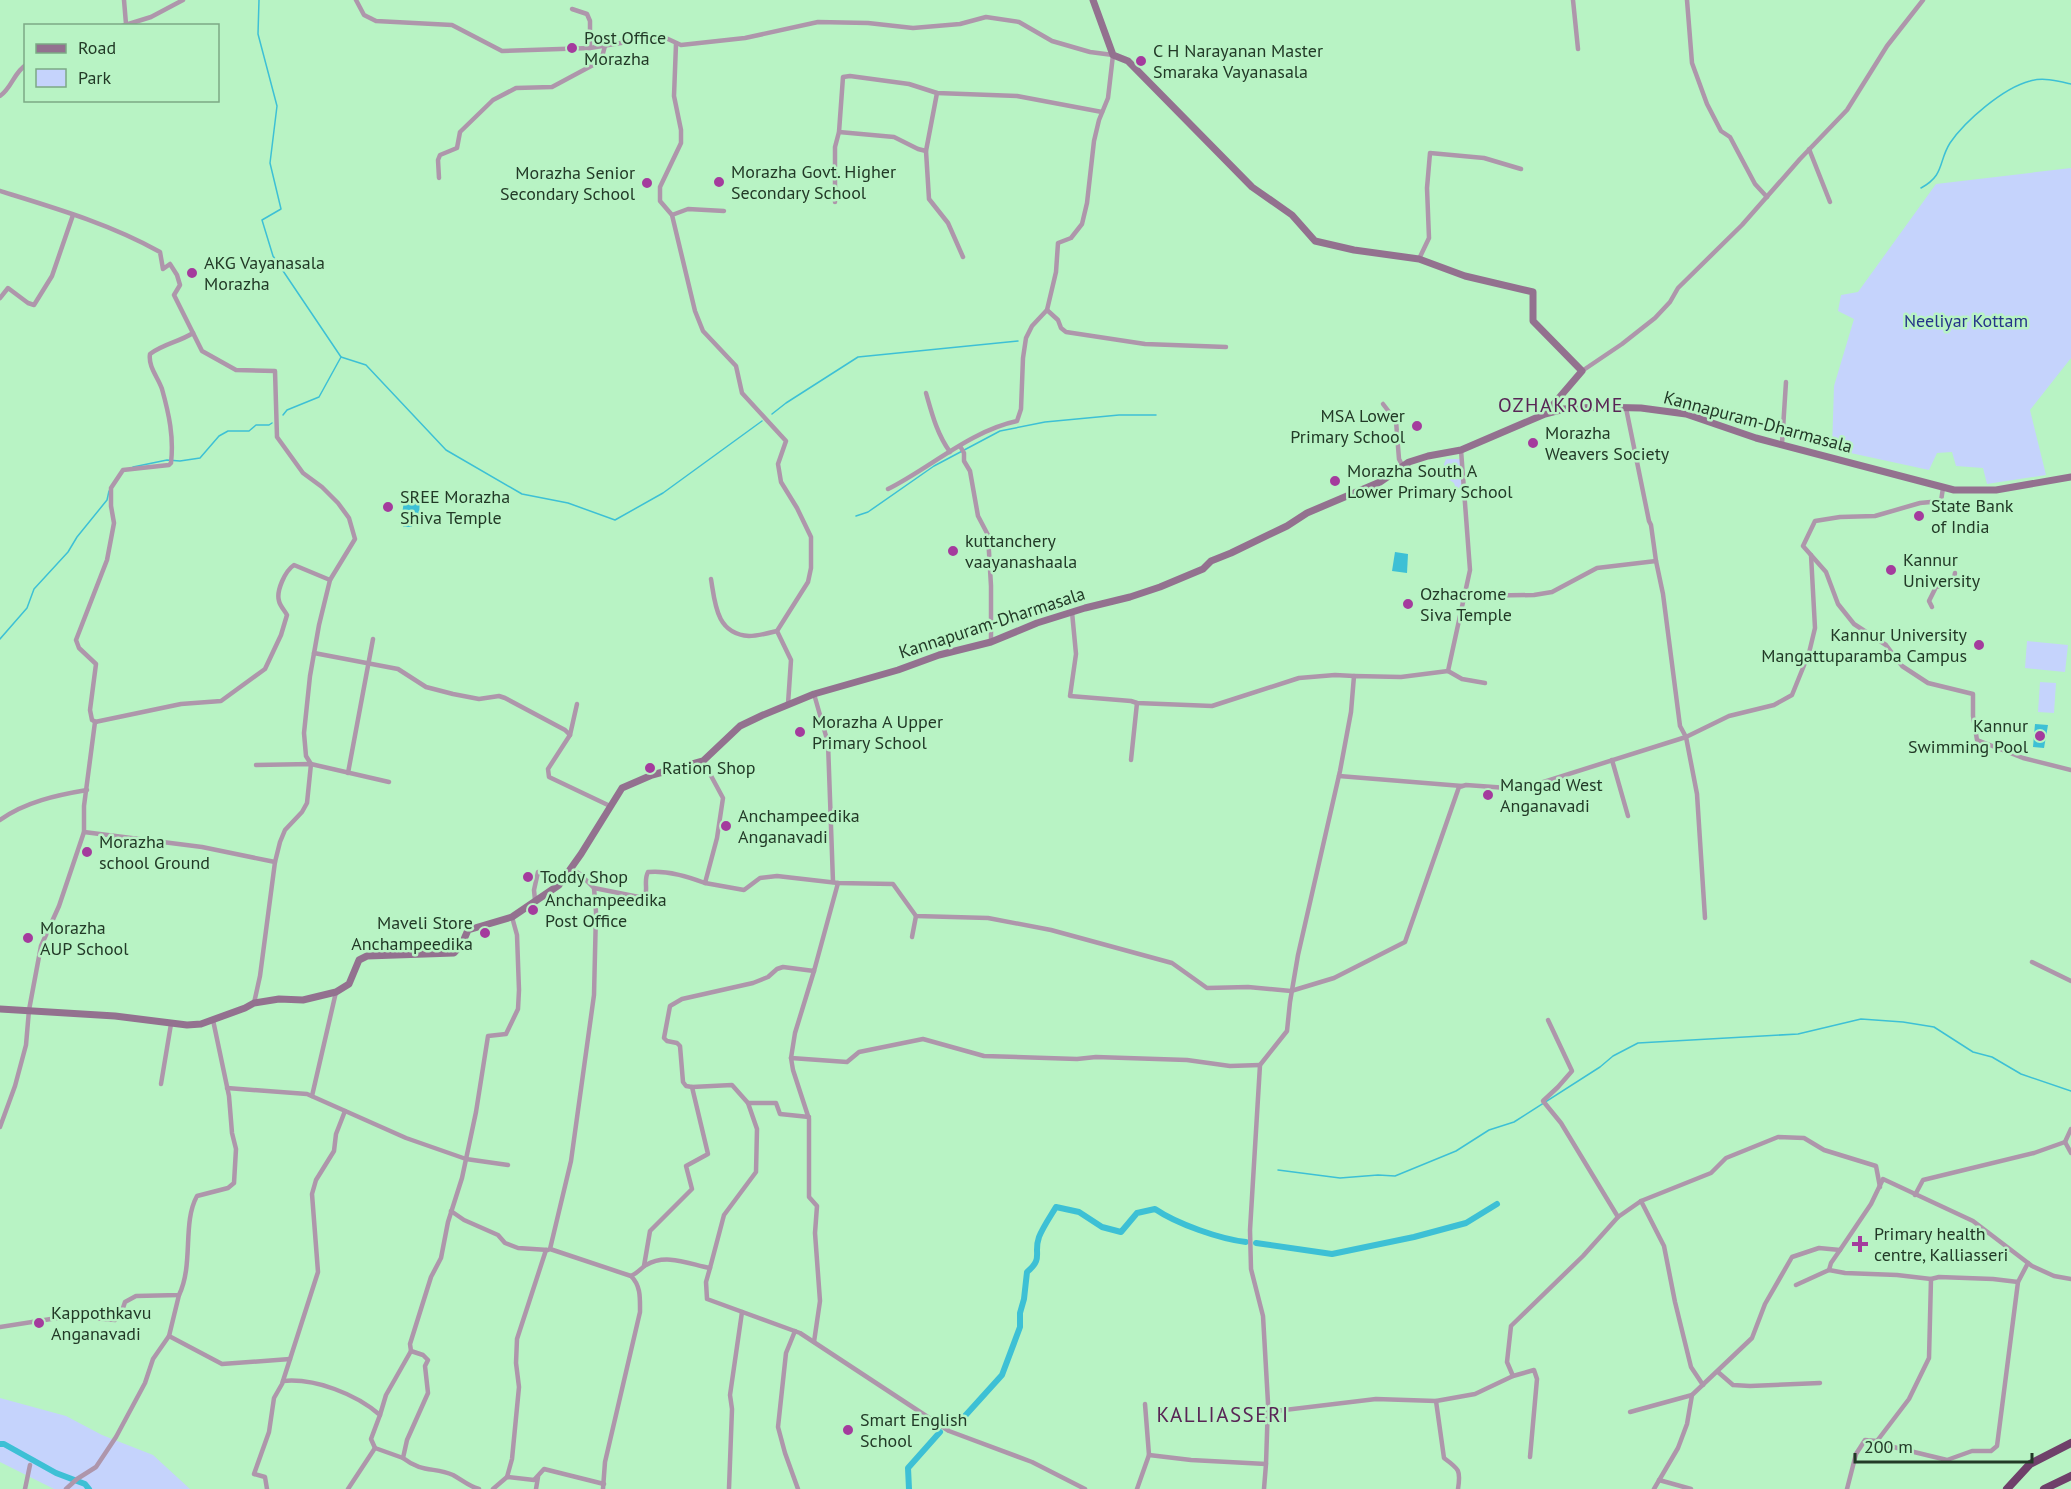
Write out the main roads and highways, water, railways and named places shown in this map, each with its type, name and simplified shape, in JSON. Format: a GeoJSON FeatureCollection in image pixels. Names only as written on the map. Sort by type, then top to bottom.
{"type":"FeatureCollection","features":[{"type":"Feature","properties":{"kind":"highway"},"geometry":{"type":"LineString","coordinates":[[2007,1489],[2030,1464],[2071,1443]]}},
{"type":"Feature","properties":{"kind":"highway"},"geometry":{"type":"LineString","coordinates":[[2044,1489],[2071,1476]]}},
{"type":"Feature","properties":{"kind":"main road"},"geometry":{"type":"LineString","coordinates":[[1093,0],[1113,56],[1128,61],[1251,187],[1292,215],[1315,242],[1419,260],[1465,276],[1533,292],[1533,321],[1582,371],[1545,414]]}},
{"type":"Feature","properties":{"kind":"main road","name":"Kannapuram-Dharmasala"},"geometry":{"type":"LineString","coordinates":[[0,1009],[115,1016],[187,1025],[213,1020],[254,1003],[279,999],[303,1000],[336,992],[349,984],[359,960],[366,956],[454,953],[459,950],[468,930],[512,917],[560,885],[622,788],[652,775],[703,761],[740,726],[814,694],[898,670],[939,655],[991,642],[1072,612],[1130,597],[1203,569],[1211,561],[1287,526],[1307,513],[1380,482],[1409,462],[1461,450],[1545,414],[1564,409],[1626,407],[1686,414],[1782,444],[1942,488],[1996,490],[2071,477]]}},
{"type":"Feature","properties":{"kind":"waterway"},"geometry":{"type":"LineString","coordinates":[[259,0],[258,34],[277,106],[270,163],[281,209],[262,220],[273,256],[341,357],[366,365],[446,450],[522,494],[568,503],[615,520],[663,493],[762,421]]}},
{"type":"Feature","properties":{"kind":"waterway"},"geometry":{"type":"LineString","coordinates":[[1921,188],[1938,173],[1946,150],[1957,134],[1997,98],[2019,85],[2040,79],[2071,84]]}},
{"type":"Feature","properties":{"kind":"waterway"},"geometry":{"type":"LineString","coordinates":[[772,414],[858,357],[1018,341]]}},
{"type":"Feature","properties":{"kind":"waterway"},"geometry":{"type":"LineString","coordinates":[[283,415],[287,410],[319,397],[341,357]]}},
{"type":"Feature","properties":{"kind":"waterway"},"geometry":{"type":"LineString","coordinates":[[856,516],[868,512],[934,466],[1000,431],[1045,422],[1119,415],[1156,415]]}},
{"type":"Feature","properties":{"kind":"waterway"},"geometry":{"type":"LineString","coordinates":[[133,467],[167,460],[200,458],[219,436],[228,431],[249,431],[256,425],[272,423]]}},
{"type":"Feature","properties":{"kind":"waterway"},"geometry":{"type":"LineString","coordinates":[[0,639],[27,608],[34,589],[68,552],[77,537],[107,500],[109,491]]}},
{"type":"Feature","properties":{"kind":"waterway"},"geometry":{"type":"LineString","coordinates":[[1278,1170],[1340,1178],[1395,1176],[1456,1151],[1489,1130],[1514,1122],[1600,1067],[1613,1056],[1638,1043],[1798,1034],[1861,1019],[1934,1027],[1973,1052],[1992,1057],[2021,1074],[2071,1091]]}},
{"type":"Feature","properties":{"kind":"waterway"},"geometry":{"type":"LineString","coordinates":[[1256,1243],[1332,1254],[1414,1237],[1466,1223],[1497,1204]]}},
{"type":"Feature","properties":{"kind":"waterway"},"geometry":{"type":"LineString","coordinates":[[945,1425],[964,1417],[1002,1375],[1020,1327],[1027,1272],[1037,1259],[1039,1237],[1056,1207],[1079,1212],[1102,1227],[1121,1232],[1137,1213],[1155,1209],[1199,1230],[1246,1242]]}},
{"type":"Feature","properties":{"kind":"waterway"},"geometry":{"type":"LineString","coordinates":[[909,1489],[908,1468],[940,1432]]}},
{"type":"Feature","properties":{"kind":"waterway"},"geometry":{"type":"LineString","coordinates":[[0,1444],[4,1444],[56,1473],[85,1484],[89,1489]]}},
{"type":"Feature","properties":{"kind":"place","name":"Post Office Morazha"},"geometry":{"type":"Point","coordinates":[572,48]}},
{"type":"Feature","properties":{"kind":"place","name":"C H Narayanan Master Smaraka Vayanasala"},"geometry":{"type":"Point","coordinates":[1141,61]}},
{"type":"Feature","properties":{"kind":"place","name":"Morazha Govt. Higher Secondary School"},"geometry":{"type":"Point","coordinates":[719,182]}},
{"type":"Feature","properties":{"kind":"place","name":"Morazha Senior Secondary School"},"geometry":{"type":"Point","coordinates":[647,183]}},
{"type":"Feature","properties":{"kind":"place","name":"AKG Vayanasala Morazha"},"geometry":{"type":"Point","coordinates":[192,273]}},
{"type":"Feature","properties":{"kind":"place","name":"MSA Lower Primary School"},"geometry":{"type":"Point","coordinates":[1417,426]}},
{"type":"Feature","properties":{"kind":"place","name":"Morazha Weavers Society"},"geometry":{"type":"Point","coordinates":[1533,443]}},
{"type":"Feature","properties":{"kind":"place","name":"Morazha South A Lower Primary School"},"geometry":{"type":"Point","coordinates":[1335,481]}},
{"type":"Feature","properties":{"kind":"place","name":"SREE Morazha Shiva Temple"},"geometry":{"type":"Point","coordinates":[388,507]}},
{"type":"Feature","properties":{"kind":"place","name":"State Bank of India"},"geometry":{"type":"Point","coordinates":[1919,516]}},
{"type":"Feature","properties":{"kind":"place","name":"kuttanchery vaayanashaala"},"geometry":{"type":"Point","coordinates":[953,551]}},
{"type":"Feature","properties":{"kind":"place","name":"Kannur University"},"geometry":{"type":"Point","coordinates":[1891,570]}},
{"type":"Feature","properties":{"kind":"place","name":"Ozhacrome Siva Temple"},"geometry":{"type":"Point","coordinates":[1408,604]}},
{"type":"Feature","properties":{"kind":"place","name":"Kannur University Mangattuparamba Campus"},"geometry":{"type":"Point","coordinates":[1979,645]}},
{"type":"Feature","properties":{"kind":"place","name":"Morazha A Upper Primary School"},"geometry":{"type":"Point","coordinates":[800,732]}},
{"type":"Feature","properties":{"kind":"place","name":"Kannur Swimming Pool"},"geometry":{"type":"Point","coordinates":[2040,736]}},
{"type":"Feature","properties":{"kind":"place","name":"Ration Shop"},"geometry":{"type":"Point","coordinates":[650,768]}},
{"type":"Feature","properties":{"kind":"place","name":"Mangad West Anganavadi"},"geometry":{"type":"Point","coordinates":[1488,795]}},
{"type":"Feature","properties":{"kind":"place","name":"Anchampeedika Anganavadi"},"geometry":{"type":"Point","coordinates":[726,826]}},
{"type":"Feature","properties":{"kind":"place","name":"Morazha school Ground"},"geometry":{"type":"Point","coordinates":[87,852]}},
{"type":"Feature","properties":{"kind":"place","name":"Toddy Shop"},"geometry":{"type":"Point","coordinates":[528,877]}},
{"type":"Feature","properties":{"kind":"place","name":"Anchampeedika Post Office"},"geometry":{"type":"Point","coordinates":[533,910]}},
{"type":"Feature","properties":{"kind":"place","name":"Maveli Store Anchampeedika"},"geometry":{"type":"Point","coordinates":[485,933]}},
{"type":"Feature","properties":{"kind":"place","name":"Morazha AUP School"},"geometry":{"type":"Point","coordinates":[28,938]}},
{"type":"Feature","properties":{"kind":"place","name":"Primary health centre, Kalliasseri"},"geometry":{"type":"Point","coordinates":[1860,1244]}},
{"type":"Feature","properties":{"kind":"place","name":"Kappothkavu Anganavadi"},"geometry":{"type":"Point","coordinates":[39,1323]}},
{"type":"Feature","properties":{"kind":"place","name":"Smart English School"},"geometry":{"type":"Point","coordinates":[848,1430]}},
{"type":"Feature","properties":{"kind":"district","name":"OZHAKROME"},"geometry":{"type":"Point","coordinates":[1561,405]}},
{"type":"Feature","properties":{"kind":"district","name":"KALLIASSERI"},"geometry":{"type":"Point","coordinates":[1223,1415]}},
{"type":"Feature","properties":{"kind":"park label","name":"Neeliyar Kottam"},"geometry":{"type":"Point","coordinates":[1966,321]}}]}
